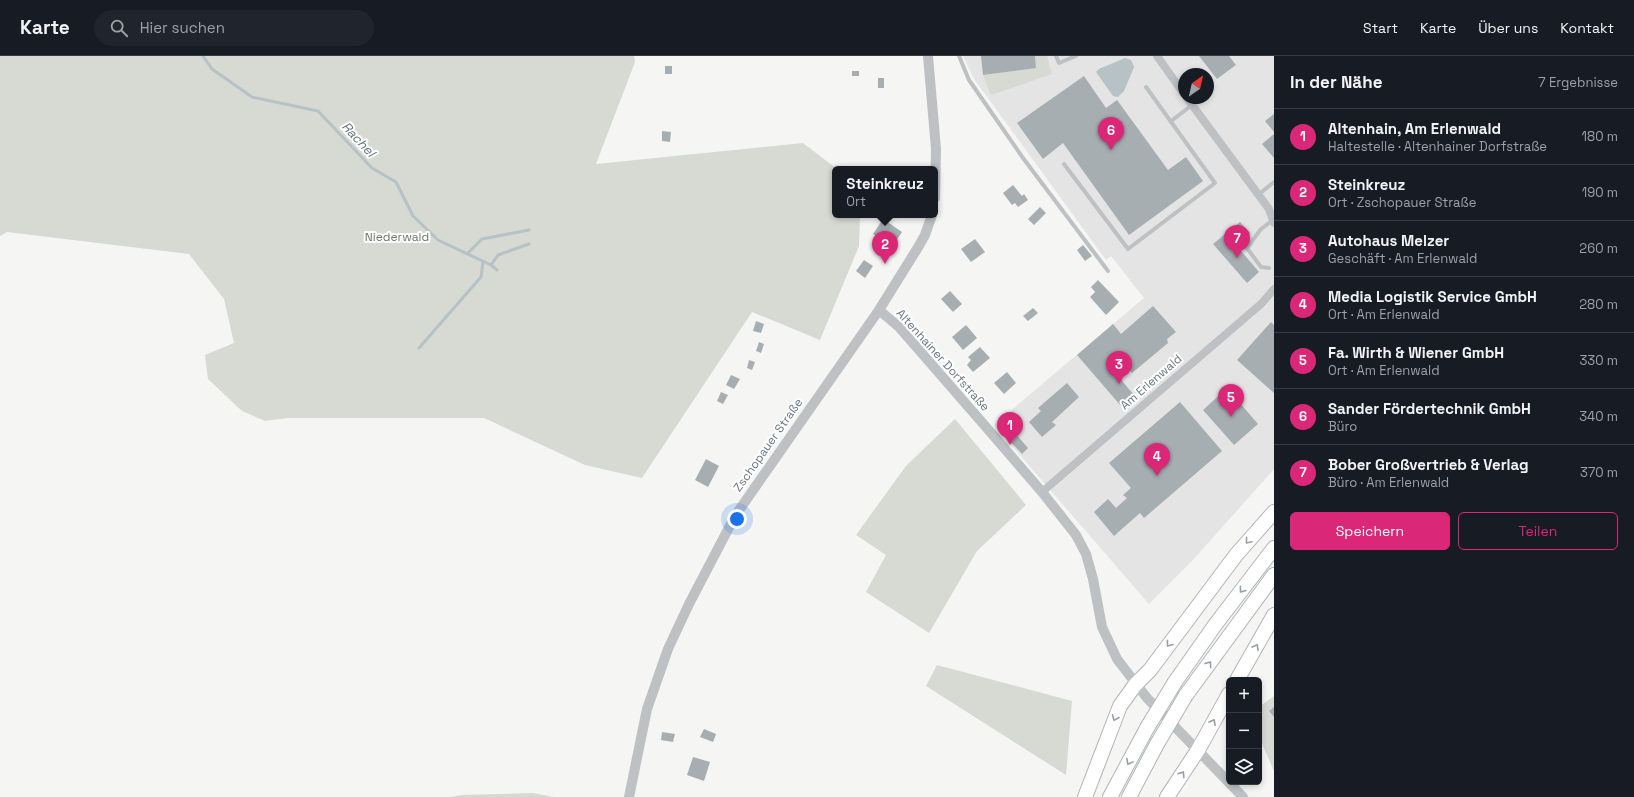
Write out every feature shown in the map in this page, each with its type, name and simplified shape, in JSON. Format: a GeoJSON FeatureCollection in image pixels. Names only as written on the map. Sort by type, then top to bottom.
{"type":"FeatureCollection","features":[{"type":"Feature","properties":{"kind":"highway"},"geometry":{"type":"LineString","coordinates":[[1085,797],[1120,706],[1135,684],[1150,670],[1236,555],[1274,512]]}},
{"type":"Feature","properties":{"kind":"highway"},"geometry":{"type":"LineString","coordinates":[[1110,797],[1147,728],[1175,682],[1215,625],[1274,548]]}},
{"type":"Feature","properties":{"kind":"highway"},"geometry":{"type":"LineString","coordinates":[[1129,797],[1157,744],[1186,695],[1274,576]]}},
{"type":"Feature","properties":{"kind":"highway"},"geometry":{"type":"LineString","coordinates":[[1239,677],[1274,615]]}},
{"type":"Feature","properties":{"kind":"highway"},"geometry":{"type":"LineString","coordinates":[[1167,797],[1198,750],[1226,699]]}},
{"type":"Feature","properties":{"kind":"street"},"geometry":{"type":"LineString","coordinates":[[928,56],[936,149],[936,166]]}},
{"type":"Feature","properties":{"kind":"street"},"geometry":{"type":"LineString","coordinates":[[1157,56],[1178,86]]}},
{"type":"Feature","properties":{"kind":"street"},"geometry":{"type":"LineString","coordinates":[[1192,104],[1269,209],[1274,221]]}},
{"type":"Feature","properties":{"kind":"street","name":"Zschopauer Straße"},"geometry":{"type":"LineString","coordinates":[[628,797],[647,709],[668,649],[688,604],[735,516],[879,310],[925,235],[931,218]]}},
{"type":"Feature","properties":{"kind":"street","name":"Am Erlenwald"},"geometry":{"type":"LineString","coordinates":[[1042,492],[1261,304],[1274,289]]}},
{"type":"Feature","properties":{"kind":"street","name":"Altenhainer Dorfstraße"},"geometry":{"type":"LineString","coordinates":[[879,310],[899,327],[1042,492],[1076,535],[1086,554],[1093,579],[1102,627],[1117,659],[1135,684],[1243,797]]}},
{"type":"Feature","properties":{"kind":"lane"},"geometry":{"type":"LineString","coordinates":[[959,56],[970,80],[1023,158],[1108,271]]}},
{"type":"Feature","properties":{"kind":"lane"},"geometry":{"type":"LineString","coordinates":[[1056,56],[1059,63],[1076,56]]}},
{"type":"Feature","properties":{"kind":"lane"},"geometry":{"type":"LineString","coordinates":[[1064,164],[1128,249],[1215,183],[1146,87]]}},
{"type":"Feature","properties":{"kind":"lane"},"geometry":{"type":"LineString","coordinates":[[1170,121],[1187,104]]}},
{"type":"Feature","properties":{"kind":"lane"},"geometry":{"type":"LineString","coordinates":[[1258,195],[1274,182]]}},
{"type":"Feature","properties":{"kind":"lane"},"geometry":{"type":"LineString","coordinates":[[1269,268],[1261,267],[1247,248],[1261,229],[1274,221]]}},
{"type":"Feature","properties":{"kind":"shaded area"},"geometry":{"type":"Polygon","coordinates":[[[963,56],[1274,56],[1274,469],[1192,561],[1149,604],[994,425],[1144,298],[1111,256],[1106,260],[974,79],[963,56]]]}},
{"type":"Feature","properties":{"kind":"shaded area"},"geometry":{"type":"Polygon","coordinates":[[[1125,58],[1131,60],[1134,67],[1124,91],[1118,97],[1113,96],[1096,72],[1099,69],[1125,58]]]}},
{"type":"Feature","properties":{"kind":"green space","name":"Niederwald"},"geometry":{"type":"Polygon","coordinates":[[[0,56],[634,56],[635,62],[596,164],[803,143],[833,166],[832,218],[860,218],[859,246],[820,340],[752,312],[642,478],[585,465],[484,418],[288,418],[265,421],[242,411],[208,379],[205,355],[234,343],[224,299],[189,254],[7,232],[0,236],[0,56]]]}},
{"type":"Feature","properties":{"kind":"green space"},"geometry":{"type":"Polygon","coordinates":[[[1035,56],[1047,56],[1052,74],[991,95],[983,75],[1036,68],[1035,56]]]}},
{"type":"Feature","properties":{"kind":"green space"},"geometry":{"type":"Polygon","coordinates":[[[955,419],[1026,505],[977,551],[929,633],[866,592],[886,555],[856,535],[906,466],[955,419]]]}},
{"type":"Feature","properties":{"kind":"green space"},"geometry":{"type":"Polygon","coordinates":[[[937,665],[1072,701],[1066,775],[926,686],[937,665]]]}},
{"type":"Feature","properties":{"kind":"green space"},"geometry":{"type":"Polygon","coordinates":[[[1274,696],[1274,771],[1262,744],[1262,705],[1274,696]]]}},
{"type":"Feature","properties":{"kind":"green space"},"geometry":{"type":"Polygon","coordinates":[[[533,793],[553,797],[450,797],[462,795],[533,793]]]}},
{"type":"Feature","properties":{"kind":"building"},"geometry":{"type":"Polygon","coordinates":[[[981,56],[1035,56],[1036,68],[983,75],[981,56]]]}},
{"type":"Feature","properties":{"kind":"building"},"geometry":{"type":"Polygon","coordinates":[[[1199,56],[1229,56],[1236,65],[1217,79],[1214,75],[1214,68],[1208,68],[1199,56]]]}},
{"type":"Feature","properties":{"kind":"building"},"geometry":{"type":"Polygon","coordinates":[[[665,66],[672,66],[672,74],[665,74],[665,66]]]}},
{"type":"Feature","properties":{"kind":"building"},"geometry":{"type":"Polygon","coordinates":[[[852,71],[859,71],[859,76],[852,76],[852,71]]]}},
{"type":"Feature","properties":{"kind":"building"},"geometry":{"type":"Polygon","coordinates":[[[1084,76],[1106,108],[1117,100],[1168,170],[1186,157],[1203,181],[1129,235],[1063,143],[1043,159],[1017,123],[1084,76]]]}},
{"type":"Feature","properties":{"kind":"building"},"geometry":{"type":"Polygon","coordinates":[[[878,78],[884,78],[884,88],[878,88],[878,78]]]}},
{"type":"Feature","properties":{"kind":"building"},"geometry":{"type":"Polygon","coordinates":[[[1274,114],[1274,132],[1265,121],[1274,114]]]}},
{"type":"Feature","properties":{"kind":"building"},"geometry":{"type":"Polygon","coordinates":[[[662,131],[671,132],[670,142],[662,141],[662,131]]]}},
{"type":"Feature","properties":{"kind":"building"},"geometry":{"type":"Polygon","coordinates":[[[1274,134],[1274,158],[1262,144],[1274,134]]]}},
{"type":"Feature","properties":{"kind":"building"},"geometry":{"type":"Polygon","coordinates":[[[1013,185],[1022,196],[1024,194],[1028,200],[1018,207],[1015,203],[1012,205],[1003,193],[1013,185]]]}},
{"type":"Feature","properties":{"kind":"building"},"geometry":{"type":"Polygon","coordinates":[[[1040,207],[1046,213],[1034,225],[1028,219],[1040,207]]]}},
{"type":"Feature","properties":{"kind":"building"},"geometry":{"type":"Polygon","coordinates":[[[883,219],[902,232],[892,247],[873,234],[883,219]]]}},
{"type":"Feature","properties":{"kind":"building"},"geometry":{"type":"Polygon","coordinates":[[[1240,222],[1250,233],[1236,245],[1259,272],[1247,283],[1213,244],[1240,222]]]}},
{"type":"Feature","properties":{"kind":"building"},"geometry":{"type":"Polygon","coordinates":[[[975,239],[985,252],[971,262],[961,249],[975,239]]]}},
{"type":"Feature","properties":{"kind":"building"},"geometry":{"type":"Polygon","coordinates":[[[1083,245],[1092,256],[1085,261],[1077,250],[1083,245]]]}},
{"type":"Feature","properties":{"kind":"building"},"geometry":{"type":"Polygon","coordinates":[[[864,260],[873,266],[865,278],[856,271],[864,260]]]}},
{"type":"Feature","properties":{"kind":"building"},"geometry":{"type":"Polygon","coordinates":[[[1098,280],[1119,302],[1106,315],[1090,297],[1095,292],[1091,287],[1098,280]]]}},
{"type":"Feature","properties":{"kind":"building"},"geometry":{"type":"Polygon","coordinates":[[[950,291],[962,304],[953,312],[941,299],[950,291]]]}},
{"type":"Feature","properties":{"kind":"building"},"geometry":{"type":"Polygon","coordinates":[[[1153,306],[1176,332],[1167,339],[1168,343],[1132,373],[1121,360],[1112,369],[1134,395],[1121,406],[1077,355],[1113,324],[1121,334],[1153,306]]]}},
{"type":"Feature","properties":{"kind":"building"},"geometry":{"type":"Polygon","coordinates":[[[1033,308],[1038,313],[1028,321],[1023,316],[1033,308]]]}},
{"type":"Feature","properties":{"kind":"building"},"geometry":{"type":"Polygon","coordinates":[[[756,321],[764,324],[761,333],[753,331],[756,321]]]}},
{"type":"Feature","properties":{"kind":"building"},"geometry":{"type":"Polygon","coordinates":[[[1271,322],[1274,325],[1274,393],[1237,360],[1271,322]]]}},
{"type":"Feature","properties":{"kind":"building"},"geometry":{"type":"Polygon","coordinates":[[[966,325],[977,338],[963,350],[952,337],[966,325]]]}},
{"type":"Feature","properties":{"kind":"building"},"geometry":{"type":"Polygon","coordinates":[[[759,342],[764,344],[761,353],[756,351],[759,342]]]}},
{"type":"Feature","properties":{"kind":"building"},"geometry":{"type":"Polygon","coordinates":[[[980,347],[990,358],[973,372],[967,365],[971,360],[968,357],[980,347]]]}},
{"type":"Feature","properties":{"kind":"building"},"geometry":{"type":"Polygon","coordinates":[[[749,360],[755,362],[752,370],[747,368],[749,360]]]}},
{"type":"Feature","properties":{"kind":"building"},"geometry":{"type":"Polygon","coordinates":[[[1007,372],[1016,383],[1004,394],[994,383],[1007,372]]]}},
{"type":"Feature","properties":{"kind":"building"},"geometry":{"type":"Polygon","coordinates":[[[731,375],[740,379],[734,389],[726,385],[731,375]]]}},
{"type":"Feature","properties":{"kind":"building"},"geometry":{"type":"Polygon","coordinates":[[[1067,383],[1079,397],[1052,422],[1056,425],[1042,437],[1029,422],[1041,411],[1038,408],[1067,383]]]}},
{"type":"Feature","properties":{"kind":"building"},"geometry":{"type":"Polygon","coordinates":[[[1227,388],[1258,424],[1234,445],[1203,410],[1227,388]]]}},
{"type":"Feature","properties":{"kind":"building"},"geometry":{"type":"Polygon","coordinates":[[[721,392],[728,395],[723,404],[717,401],[721,392]]]}},
{"type":"Feature","properties":{"kind":"building"},"geometry":{"type":"Polygon","coordinates":[[[1180,402],[1222,451],[1144,518],[1140,513],[1114,536],[1094,512],[1108,499],[1116,508],[1127,498],[1123,495],[1131,488],[1109,463],[1180,402]]]}},
{"type":"Feature","properties":{"kind":"building"},"geometry":{"type":"Polygon","coordinates":[[[1015,433],[1028,448],[1022,454],[1008,439],[1015,433]]]}},
{"type":"Feature","properties":{"kind":"building"},"geometry":{"type":"Polygon","coordinates":[[[706,459],[719,466],[708,487],[695,480],[706,459]]]}},
{"type":"Feature","properties":{"kind":"building"},"geometry":{"type":"Polygon","coordinates":[[[1274,707],[1274,717],[1269,711],[1274,707]]]}},
{"type":"Feature","properties":{"kind":"building"},"geometry":{"type":"Polygon","coordinates":[[[704,729],[716,734],[713,742],[700,737],[704,729]]]}},
{"type":"Feature","properties":{"kind":"building"},"geometry":{"type":"Polygon","coordinates":[[[662,732],[675,734],[673,742],[661,740],[662,732]]]}},
{"type":"Feature","properties":{"kind":"building"},"geometry":{"type":"Polygon","coordinates":[[[693,757],[710,762],[704,781],[687,775],[693,757]]]}},
{"type":"Feature","properties":{"kind":"waterway","name":"Rachel"},"geometry":{"type":"LineString","coordinates":[[203,56],[212,69],[252,97],[318,111],[372,168],[396,182],[413,216],[438,240],[491,265],[497,270]]}},
{"type":"Feature","properties":{"kind":"waterway"},"geometry":{"type":"LineString","coordinates":[[467,254],[482,239],[529,230]]}},
{"type":"Feature","properties":{"kind":"waterway"},"geometry":{"type":"LineString","coordinates":[[491,265],[498,255],[529,244]]}},
{"type":"Feature","properties":{"kind":"waterway"},"geometry":{"type":"LineString","coordinates":[[419,348],[481,277],[483,262]]}},
{"type":"Feature","properties":{"kind":"place","name":"Sander Fördertechnik GmbH"},"geometry":{"type":"Point","coordinates":[1111,150]}},
{"type":"Feature","properties":{"kind":"place","name":"Bober Großvertrieb & Verlag"},"geometry":{"type":"Point","coordinates":[1237,258]}},
{"type":"Feature","properties":{"kind":"place","name":"Steinkreuz"},"geometry":{"type":"Point","coordinates":[885,264]}},
{"type":"Feature","properties":{"kind":"place","name":"Autohaus Melzer"},"geometry":{"type":"Point","coordinates":[1119,384]}},
{"type":"Feature","properties":{"kind":"place","name":"Fa. Wirth & Wiener GmbH"},"geometry":{"type":"Point","coordinates":[1231,417]}},
{"type":"Feature","properties":{"kind":"place","name":"Altenhain, Am Erlenwald"},"geometry":{"type":"Point","coordinates":[1010,445]}},
{"type":"Feature","properties":{"kind":"place","name":"Media Logistik Service GmbH"},"geometry":{"type":"Point","coordinates":[1157,476]}}]}
